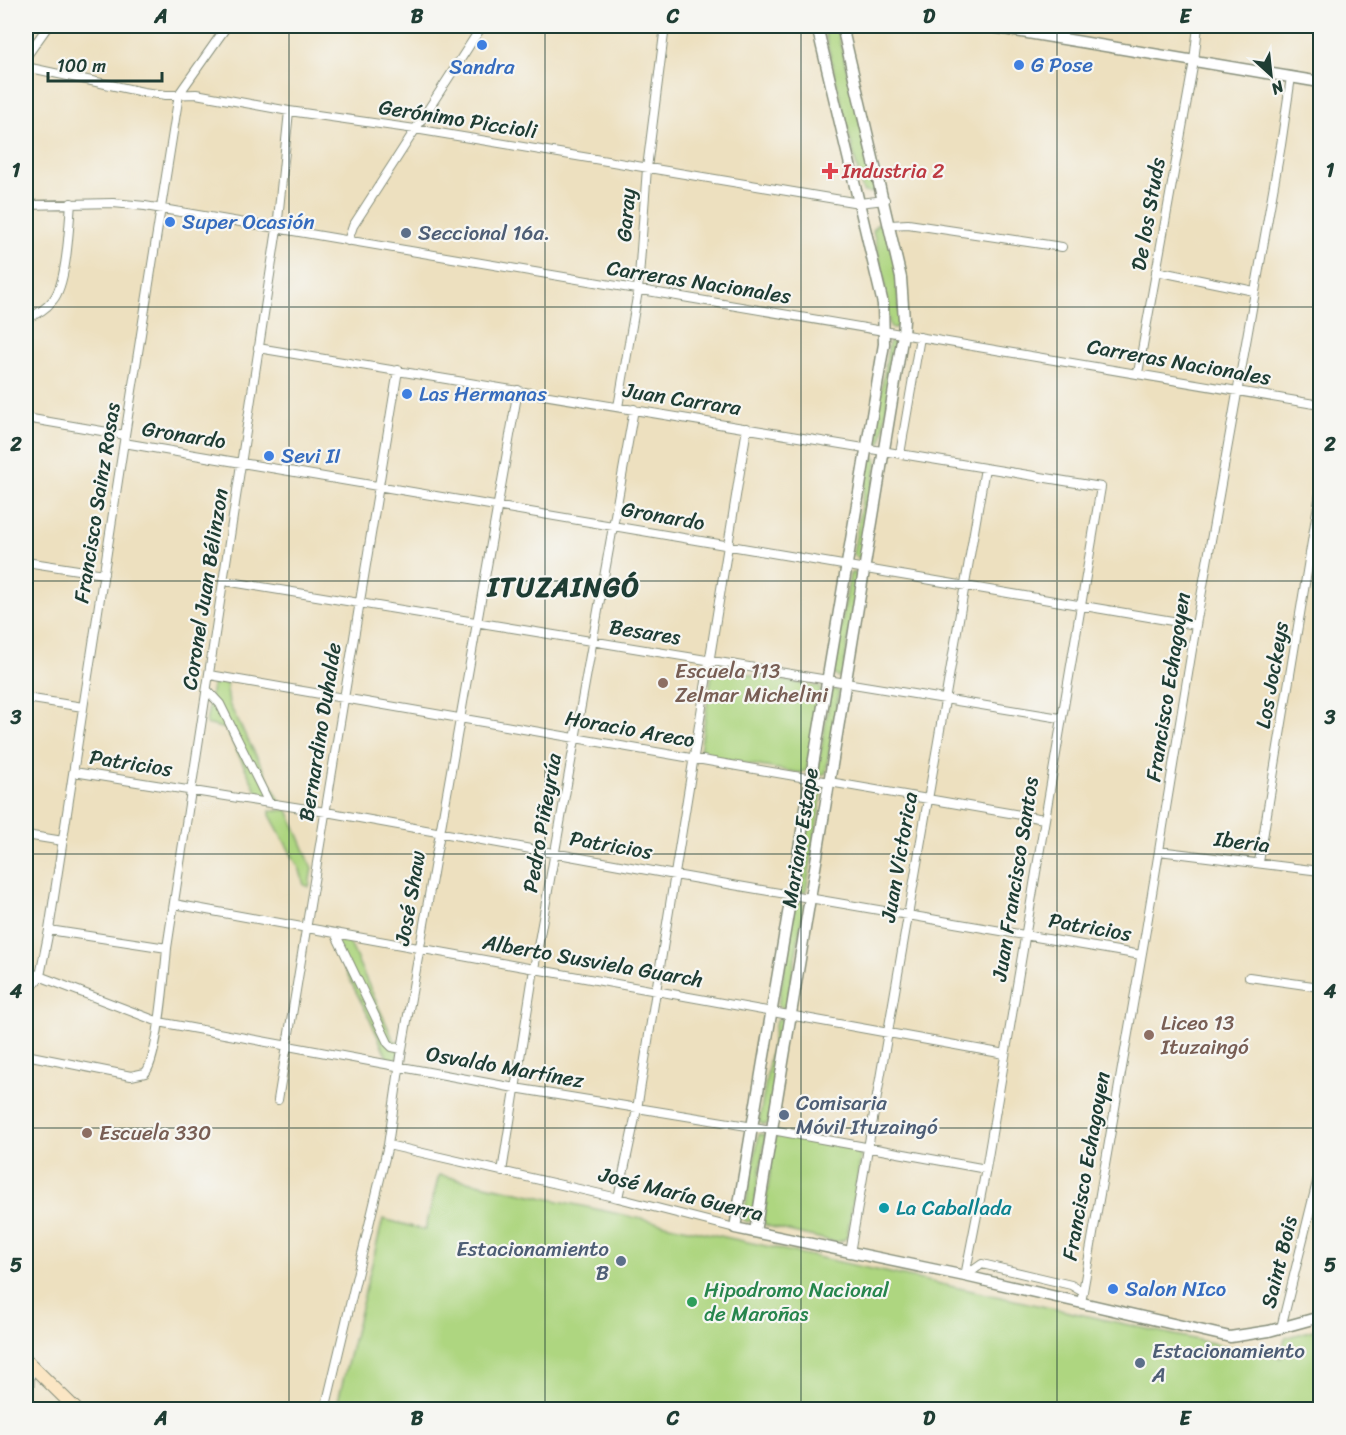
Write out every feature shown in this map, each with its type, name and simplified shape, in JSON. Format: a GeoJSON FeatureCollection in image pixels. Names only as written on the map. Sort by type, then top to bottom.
{"type":"FeatureCollection","features":[{"type":"Feature","properties":{"kind":"main road"},"geometry":{"type":"LineString","coordinates":[[28,1362],[77,1410]]}},
{"type":"Feature","properties":{"kind":"street"},"geometry":{"type":"LineString","coordinates":[[26,57],[48,26]]}},
{"type":"Feature","properties":{"kind":"street","name":"Francisco Sainz Rosas"},"geometry":{"type":"LineString","coordinates":[[26,996],[40,976],[49,930],[179,94],[227,26]]}},
{"type":"Feature","properties":{"kind":"street"},"geometry":{"type":"LineString","coordinates":[[348,241],[353,226],[482,26]]}},
{"type":"Feature","properties":{"kind":"street","name":"Garay"},"geometry":{"type":"LineString","coordinates":[[618,407],[638,291],[647,168],[665,26]]}},
{"type":"Feature","properties":{"kind":"street","name":"Mariano Estape"},"geometry":{"type":"LineString","coordinates":[[735,1228],[884,344],[883,304],[817,26]]}},
{"type":"Feature","properties":{"kind":"street","name":"Mariano Estape"},"geometry":{"type":"LineString","coordinates":[[755,1232],[903,334],[902,278],[842,26]]}},
{"type":"Feature","properties":{"kind":"street"},"geometry":{"type":"LineString","coordinates":[[986,26],[1320,82]]}},
{"type":"Feature","properties":{"kind":"street"},"geometry":{"type":"LineString","coordinates":[[1053,37],[1054,26]]}},
{"type":"Feature","properties":{"kind":"street","name":"De los Studs"},"geometry":{"type":"LineString","coordinates":[[1138,373],[1194,62],[1198,26]]}},
{"type":"Feature","properties":{"kind":"street","name":"Gerónimo Piccioli"},"geometry":{"type":"LineString","coordinates":[[26,67],[143,92],[166,95],[196,94],[859,203],[885,201]]}},
{"type":"Feature","properties":{"kind":"street","name":"Francisco Echagoyen"},"geometry":{"type":"LineString","coordinates":[[1082,1298],[1291,77]]}},
{"type":"Feature","properties":{"kind":"street","name":"Coronel Juan Bélinzon"},"geometry":{"type":"LineString","coordinates":[[26,1055],[131,1076],[140,1076],[148,1070],[159,1022],[167,948],[278,229],[289,111]]}},
{"type":"Feature","properties":{"kind":"street"},"geometry":{"type":"LineString","coordinates":[[26,318],[44,309],[54,300],[58,291],[67,246],[71,203]]}},
{"type":"Feature","properties":{"kind":"street","name":"Carreras Nacionales"},"geometry":{"type":"LineString","coordinates":[[26,205],[113,203],[160,209],[1320,405]]}},
{"type":"Feature","properties":{"kind":"street"},"geometry":{"type":"LineString","coordinates":[[890,225],[908,224],[1062,247]]}},
{"type":"Feature","properties":{"kind":"street"},"geometry":{"type":"LineString","coordinates":[[1156,271],[1254,291]]}},
{"type":"Feature","properties":{"kind":"street"},"geometry":{"type":"LineString","coordinates":[[900,454],[920,337]]}},
{"type":"Feature","properties":{"kind":"street","name":"Juan Carrara"},"geometry":{"type":"LineString","coordinates":[[258,348],[1101,487]]}},
{"type":"Feature","properties":{"kind":"street","name":"Bernardino Duhalde"},"geometry":{"type":"LineString","coordinates":[[278,1100],[398,370]]}},
{"type":"Feature","properties":{"kind":"street","name":"José Shaw"},"geometry":{"type":"LineString","coordinates":[[325,1410],[388,1145],[399,1066],[518,390]]}},
{"type":"Feature","properties":{"kind":"street","name":"Pedro Piñeyrúa"},"geometry":{"type":"LineString","coordinates":[[502,1172],[554,853],[634,409]]}},
{"type":"Feature","properties":{"kind":"street","name":"Gronardo"},"geometry":{"type":"LineString","coordinates":[[26,418],[243,462],[379,486],[1196,624]]}},
{"type":"Feature","properties":{"kind":"street"},"geometry":{"type":"LineString","coordinates":[[618,1198],[637,1109],[747,428]]}},
{"type":"Feature","properties":{"kind":"street","name":"Juan Victorica"},"geometry":{"type":"LineString","coordinates":[[850,1253],[985,468]]}},
{"type":"Feature","properties":{"kind":"street","name":"Juan Francisco Santos"},"geometry":{"type":"LineString","coordinates":[[965,1276],[986,1169],[1060,718],[1101,487]]}},
{"type":"Feature","properties":{"kind":"street","name":"Los Jockeys"},"geometry":{"type":"LineString","coordinates":[[1259,862],[1320,493]]}},
{"type":"Feature","properties":{"kind":"street"},"geometry":{"type":"LineString","coordinates":[[26,562],[104,574]]}},
{"type":"Feature","properties":{"kind":"street","name":"Besares"},"geometry":{"type":"LineString","coordinates":[[225,581],[1060,718]]}},
{"type":"Feature","properties":{"kind":"street","name":"Horacio Areco"},"geometry":{"type":"LineString","coordinates":[[210,675],[1044,819]]}},
{"type":"Feature","properties":{"kind":"street"},"geometry":{"type":"LineString","coordinates":[[207,690],[216,697],[220,704],[269,803]]}},
{"type":"Feature","properties":{"kind":"street"},"geometry":{"type":"LineString","coordinates":[[26,698],[83,707]]}},
{"type":"Feature","properties":{"kind":"street","name":"Patricios"},"geometry":{"type":"LineString","coordinates":[[74,772],[326,812],[675,875],[1142,955]]}},
{"type":"Feature","properties":{"kind":"street"},"geometry":{"type":"LineString","coordinates":[[26,835],[63,841]]}},
{"type":"Feature","properties":{"kind":"street","name":"Iberia"},"geometry":{"type":"LineString","coordinates":[[1159,851],[1320,871]]}},
{"type":"Feature","properties":{"kind":"street","name":"Alberto Susviela Guarch"},"geometry":{"type":"LineString","coordinates":[[174,904],[1005,1054]]}},
{"type":"Feature","properties":{"kind":"street"},"geometry":{"type":"LineString","coordinates":[[49,930],[167,948]]}},
{"type":"Feature","properties":{"kind":"street"},"geometry":{"type":"LineString","coordinates":[[335,933],[388,1043],[392,1047],[402,1049]]}},
{"type":"Feature","properties":{"kind":"street","name":"Osvaldo Martínez"},"geometry":{"type":"LineString","coordinates":[[26,971],[159,1022],[515,1088],[772,1130],[986,1169]]}},
{"type":"Feature","properties":{"kind":"street"},"geometry":{"type":"LineString","coordinates":[[1249,977],[1320,987]]}},
{"type":"Feature","properties":{"kind":"street","name":"José María Guerra"},"geometry":{"type":"LineString","coordinates":[[388,1145],[618,1198],[735,1228],[1082,1298],[1230,1337],[1281,1328],[1320,1317]]}},
{"type":"Feature","properties":{"kind":"street","name":"Saint Bois"},"geometry":{"type":"LineString","coordinates":[[1281,1328],[1320,1170]]}},
{"type":"Feature","properties":{"kind":"street","name":"José María Guerra"},"geometry":{"type":"LineString","coordinates":[[965,1276],[982,1264],[1071,1285],[1082,1298]]}},
{"type":"Feature","properties":{"kind":"street"},"geometry":{"type":"LineString","coordinates":[[28,1362],[29,1410]]}},
{"type":"Feature","properties":{"kind":"green space"},"geometry":{"type":"Polygon","coordinates":[[[823,26],[836,26],[876,187],[871,193],[864,192],[862,189],[823,26]]]}},
{"type":"Feature","properties":{"kind":"green space"},"geometry":{"type":"Polygon","coordinates":[[[882,223],[885,225],[896,267],[900,323],[894,329],[889,323],[884,279],[873,231],[876,225],[882,223]]]}},
{"type":"Feature","properties":{"kind":"green space"},"geometry":{"type":"Polygon","coordinates":[[[894,339],[897,341],[881,444],[876,445],[873,442],[889,343],[894,339]]]}},
{"type":"Feature","properties":{"kind":"green space"},"geometry":{"type":"Polygon","coordinates":[[[873,456],[877,460],[862,556],[858,558],[853,554],[869,459],[873,456]]]}},
{"type":"Feature","properties":{"kind":"green space"},"geometry":{"type":"Polygon","coordinates":[[[854,572],[858,576],[843,675],[838,677],[833,673],[850,574],[854,572]]]}},
{"type":"Feature","properties":{"kind":"green space"},"geometry":{"type":"Polygon","coordinates":[[[717,669],[821,687],[807,770],[800,773],[702,756],[700,751],[712,673],[717,669]]]}},
{"type":"Feature","properties":{"kind":"green space"},"geometry":{"type":"Polygon","coordinates":[[[226,682],[229,704],[281,803],[261,800],[226,729],[206,724],[212,686],[226,682]]]}},
{"type":"Feature","properties":{"kind":"green space"},"geometry":{"type":"Polygon","coordinates":[[[835,689],[839,692],[826,773],[822,775],[817,772],[831,691],[835,689]]]}},
{"type":"Feature","properties":{"kind":"green space"},"geometry":{"type":"Polygon","coordinates":[[[819,785],[823,788],[806,891],[802,893],[797,890],[814,787],[819,785]]]}},
{"type":"Feature","properties":{"kind":"green space"},"geometry":{"type":"Polygon","coordinates":[[[288,810],[312,868],[309,887],[304,885],[300,870],[270,815],[270,811],[288,810]]]}},
{"type":"Feature","properties":{"kind":"green space"},"geometry":{"type":"Polygon","coordinates":[[[800,900],[804,906],[787,1007],[783,1009],[778,1005],[795,903],[800,900]]]}},
{"type":"Feature","properties":{"kind":"green space"},"geometry":{"type":"Polygon","coordinates":[[[347,937],[394,1041],[401,1042],[398,1055],[393,1061],[389,1062],[332,945],[332,938],[347,937]]]}},
{"type":"Feature","properties":{"kind":"green space"},"geometry":{"type":"Polygon","coordinates":[[[781,1018],[785,1021],[768,1124],[764,1125],[759,1122],[776,1020],[781,1018]]]}},
{"type":"Feature","properties":{"kind":"green space"},"geometry":{"type":"Polygon","coordinates":[[[759,1134],[765,1135],[765,1140],[752,1220],[747,1222],[743,1219],[759,1134]]]}},
{"type":"Feature","properties":{"kind":"green space"},"geometry":{"type":"Polygon","coordinates":[[[779,1135],[856,1149],[861,1157],[847,1237],[842,1241],[835,1242],[763,1223],[775,1138],[779,1135]]]}},
{"type":"Feature","properties":{"kind":"green space","name":"Hipodromo Nacional de Maroñas"},"geometry":{"type":"Polygon","coordinates":[[[439,1175],[1281,1358],[1285,1338],[1320,1328],[1320,1409],[336,1409],[383,1219],[425,1230],[439,1175]]]}},
{"type":"Feature","properties":{"kind":"place","name":"Sandra"},"geometry":{"type":"Point","coordinates":[482,45]}},
{"type":"Feature","properties":{"kind":"place","name":"G Pose"},"geometry":{"type":"Point","coordinates":[1019,65]}},
{"type":"Feature","properties":{"kind":"place","name":"Industria 2"},"geometry":{"type":"Point","coordinates":[830,171]}},
{"type":"Feature","properties":{"kind":"place","name":"Super Ocasión"},"geometry":{"type":"Point","coordinates":[170,222]}},
{"type":"Feature","properties":{"kind":"place","name":"Seccional 16a."},"geometry":{"type":"Point","coordinates":[406,233]}},
{"type":"Feature","properties":{"kind":"place","name":"Las Hermanas"},"geometry":{"type":"Point","coordinates":[407,394]}},
{"type":"Feature","properties":{"kind":"place","name":"Sevi II"},"geometry":{"type":"Point","coordinates":[269,456]}},
{"type":"Feature","properties":{"kind":"place","name":"Escuela 113 Zelmar Michelini"},"geometry":{"type":"Point","coordinates":[663,683]}},
{"type":"Feature","properties":{"kind":"place","name":"Liceo 13 Ituzaingó"},"geometry":{"type":"Point","coordinates":[1149,1035]}},
{"type":"Feature","properties":{"kind":"place","name":"Comisaria Móvil Ituzaingó"},"geometry":{"type":"Point","coordinates":[784,1115]}},
{"type":"Feature","properties":{"kind":"place","name":"Escuela 330"},"geometry":{"type":"Point","coordinates":[87,1133]}},
{"type":"Feature","properties":{"kind":"place","name":"La Caballada"},"geometry":{"type":"Point","coordinates":[884,1208]}},
{"type":"Feature","properties":{"kind":"place","name":"Estacionamiento B"},"geometry":{"type":"Point","coordinates":[621,1261]}},
{"type":"Feature","properties":{"kind":"place","name":"Salon NIco"},"geometry":{"type":"Point","coordinates":[1113,1289]}},
{"type":"Feature","properties":{"kind":"place","name":"Hipodromo Nacional de Maroñas"},"geometry":{"type":"Point","coordinates":[692,1302]}},
{"type":"Feature","properties":{"kind":"place","name":"Estacionamiento A"},"geometry":{"type":"Point","coordinates":[1140,1363]}},
{"type":"Feature","properties":{"kind":"district","name":"ITUZAINGÓ"},"geometry":{"type":"Point","coordinates":[564,587]}}]}
